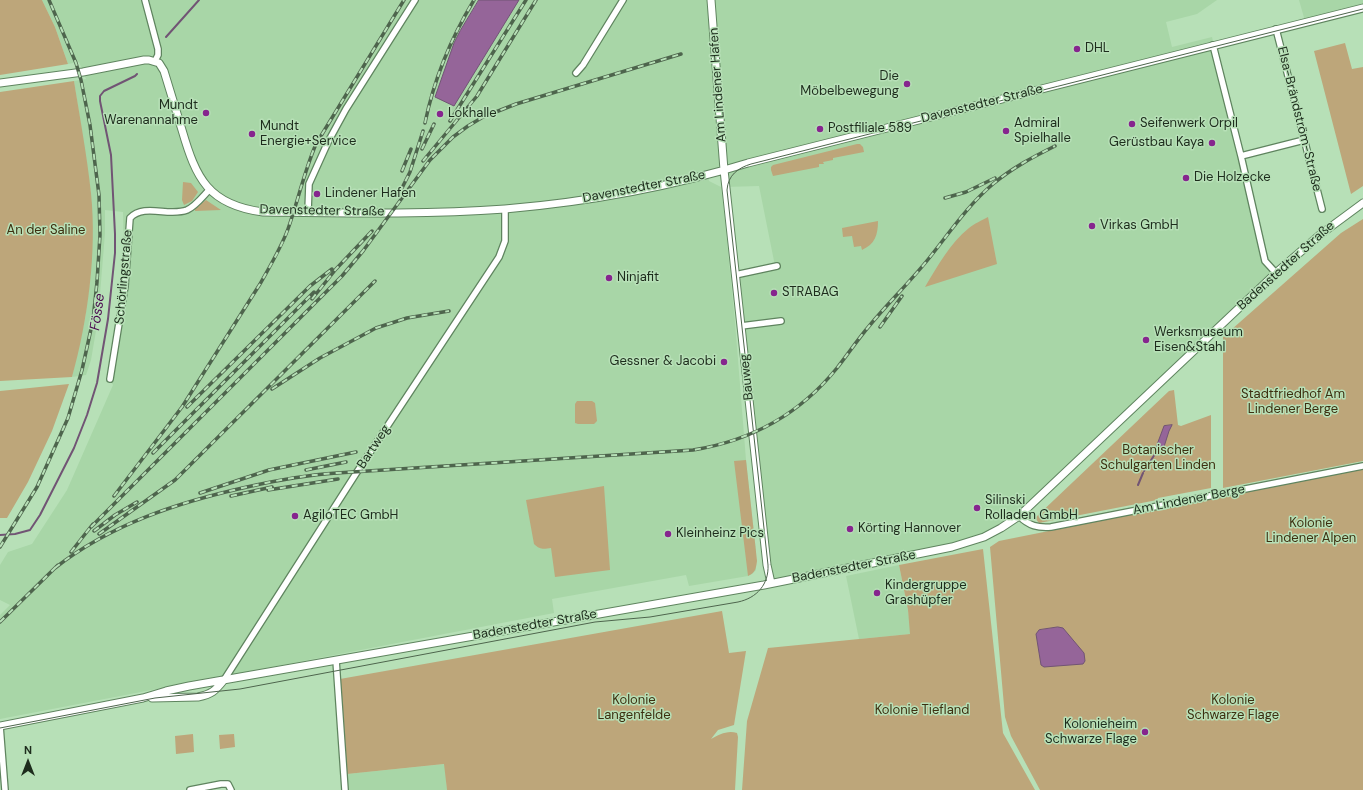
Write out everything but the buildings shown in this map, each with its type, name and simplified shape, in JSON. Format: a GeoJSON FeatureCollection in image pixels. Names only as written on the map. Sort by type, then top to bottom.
{"type":"FeatureCollection","features":[{"type":"Feature","properties":{"kind":"street"},"geometry":{"type":"LineString","coordinates":[[0,83],[83,72],[144,60],[155,61],[158,54],[158,49],[145,0]]}},
{"type":"Feature","properties":{"kind":"street"},"geometry":{"type":"LineString","coordinates":[[308,212],[309,184],[328,142],[346,109],[415,0]]}},
{"type":"Feature","properties":{"kind":"street"},"geometry":{"type":"LineString","coordinates":[[576,73],[583,65],[623,0]]}},
{"type":"Feature","properties":{"kind":"street","name":"Am Lindener Hafen"},"geometry":{"type":"LineString","coordinates":[[712,0],[724,170]]}},
{"type":"Feature","properties":{"kind":"street","name":"Davenstedter Straße"},"geometry":{"type":"LineString","coordinates":[[155,61],[162,66],[164,71],[190,157],[195,168],[210,189],[222,199],[236,206],[263,212],[431,212],[505,208],[619,193],[724,170],[748,162],[1363,8]]}},
{"type":"Feature","properties":{"kind":"street","name":"Elsa-Brändström-Straße"},"geometry":{"type":"LineString","coordinates":[[1276,29],[1322,209]]}},
{"type":"Feature","properties":{"kind":"street"},"geometry":{"type":"LineString","coordinates":[[1213,45],[1241,156],[1265,261],[1276,273]]}},
{"type":"Feature","properties":{"kind":"street"},"geometry":{"type":"LineString","coordinates":[[1241,156],[1304,140]]}},
{"type":"Feature","properties":{"kind":"street","name":"Bauweg"},"geometry":{"type":"LineString","coordinates":[[724,170],[770,583]]}},
{"type":"Feature","properties":{"kind":"street","name":"Schörlingstraße"},"geometry":{"type":"LineString","coordinates":[[110,379],[121,321],[130,218],[134,213],[141,211],[179,212],[186,210],[197,203],[210,189]]}},
{"type":"Feature","properties":{"kind":"street","name":"Badenstedter Straße"},"geometry":{"type":"LineString","coordinates":[[0,726],[143,698],[166,691],[224,680],[770,583],[952,547],[984,537],[1019,516],[1276,273],[1321,234],[1363,203]]}},
{"type":"Feature","properties":{"kind":"street","name":"Bartweg"},"geometry":{"type":"LineString","coordinates":[[224,680],[357,472],[499,257],[505,241],[505,208]]}},
{"type":"Feature","properties":{"kind":"street"},"geometry":{"type":"LineString","coordinates":[[735,275],[777,266]]}},
{"type":"Feature","properties":{"kind":"street"},"geometry":{"type":"LineString","coordinates":[[741,326],[782,321]]}},
{"type":"Feature","properties":{"kind":"street","name":"Am Lindener Berge"},"geometry":{"type":"LineString","coordinates":[[1019,516],[1029,525],[1040,528],[1051,527],[1363,466]]}},
{"type":"Feature","properties":{"kind":"street"},"geometry":{"type":"LineString","coordinates":[[336,660],[345,790]]}},
{"type":"Feature","properties":{"kind":"street","name":"Badenstedter Straße"},"geometry":{"type":"LineString","coordinates":[[143,698],[198,697],[206,695],[216,689],[224,680]]}},
{"type":"Feature","properties":{"kind":"street"},"geometry":{"type":"LineString","coordinates":[[0,726],[2,779],[5,790]]}},
{"type":"Feature","properties":{"kind":"street"},"geometry":{"type":"LineString","coordinates":[[190,790],[228,784],[231,790]]}},
{"type":"Feature","properties":{"kind":"shaded area"},"geometry":{"type":"Polygon","coordinates":[[[42,0],[1217,0],[1197,14],[1166,22],[1172,47],[1212,37],[1265,261],[1276,273],[1019,516],[984,537],[771,583],[735,274],[775,266],[759,186],[725,187],[724,171],[708,174],[709,181],[721,187],[725,221],[746,460],[756,551],[756,570],[752,574],[748,576],[689,586],[686,575],[552,599],[554,613],[0,719],[0,615],[10,605],[0,600],[0,565],[8,552],[32,544],[67,490],[113,385],[108,376],[118,317],[124,259],[123,212],[105,210],[105,233],[98,319],[91,360],[86,375],[72,377],[85,319],[90,280],[92,234],[91,194],[74,81],[86,79],[79,62],[68,64],[55,27],[42,0]]]}},
{"type":"Feature","properties":{"kind":"shaded area"},"geometry":{"type":"Polygon","coordinates":[[[479,0],[519,0],[454,106],[435,97],[454,43],[479,0]]]}},
{"type":"Feature","properties":{"kind":"shaded area"},"geometry":{"type":"Polygon","coordinates":[[[1299,0],[1363,0],[1363,6],[1305,21],[1299,0]]]}},
{"type":"Feature","properties":{"kind":"shaded area"},"geometry":{"type":"Polygon","coordinates":[[[1172,425],[1163,450],[1155,454],[1155,450],[1164,426],[1172,425]]]}},
{"type":"Feature","properties":{"kind":"shaded area","name":"Kindergruppe Grashüpfer"},"geometry":{"type":"Polygon","coordinates":[[[899,565],[911,634],[859,639],[846,576],[899,565]]]}},
{"type":"Feature","properties":{"kind":"shaded area"},"geometry":{"type":"Polygon","coordinates":[[[1058,627],[1063,628],[1084,653],[1085,661],[1083,664],[1044,667],[1041,665],[1036,634],[1039,630],[1058,627]]]}},
{"type":"Feature","properties":{"kind":"shaded area"},"geometry":{"type":"Polygon","coordinates":[[[445,764],[447,790],[348,790],[347,774],[445,764]]]}},
{"type":"Feature","properties":{"kind":"green space"},"geometry":{"type":"Polygon","coordinates":[[[0,0],[42,0],[55,27],[68,64],[0,75],[0,0]]]}},
{"type":"Feature","properties":{"kind":"green space"},"geometry":{"type":"Polygon","coordinates":[[[1345,43],[1352,69],[1363,67],[1363,186],[1351,194],[1314,51],[1345,43]]]}},
{"type":"Feature","properties":{"kind":"green space","name":"An der Saline"},"geometry":{"type":"Polygon","coordinates":[[[74,81],[88,165],[93,216],[90,286],[78,355],[72,377],[0,381],[0,92],[74,81]]]}},
{"type":"Feature","properties":{"kind":"green space"},"geometry":{"type":"Polygon","coordinates":[[[860,144],[863,147],[864,152],[833,158],[833,160],[823,162],[824,164],[819,164],[819,167],[773,176],[771,167],[773,165],[860,144]]]}},
{"type":"Feature","properties":{"kind":"green space"},"geometry":{"type":"Polygon","coordinates":[[[183,182],[191,183],[198,192],[192,201],[184,205],[182,200],[183,182]]]}},
{"type":"Feature","properties":{"kind":"green space"},"geometry":{"type":"Polygon","coordinates":[[[206,200],[221,210],[195,211],[195,209],[206,200]]]}},
{"type":"Feature","properties":{"kind":"green space"},"geometry":{"type":"Polygon","coordinates":[[[988,217],[997,264],[925,287],[944,256],[962,234],[978,222],[988,217]]]}},
{"type":"Feature","properties":{"kind":"green space","name":"Stadtfriedhof Am Lindener Berge"},"geometry":{"type":"Polygon","coordinates":[[[1363,219],[1363,461],[1223,488],[1223,337],[1341,233],[1363,219]]]}},
{"type":"Feature","properties":{"kind":"green space"},"geometry":{"type":"Polygon","coordinates":[[[878,221],[877,231],[873,242],[862,250],[861,246],[854,247],[852,236],[843,237],[842,228],[878,221]]]}},
{"type":"Feature","properties":{"kind":"green space"},"geometry":{"type":"Polygon","coordinates":[[[69,384],[52,431],[28,482],[7,518],[0,518],[0,391],[69,384]]]}},
{"type":"Feature","properties":{"kind":"green space","name":"Botanischer Schulgarten Linden"},"geometry":{"type":"Polygon","coordinates":[[[1174,390],[1178,425],[1181,426],[1211,415],[1211,488],[1039,523],[1035,518],[1169,391],[1174,390]]]}},
{"type":"Feature","properties":{"kind":"green space"},"geometry":{"type":"Polygon","coordinates":[[[577,401],[592,401],[595,403],[597,421],[594,424],[575,423],[575,404],[577,401]]]}},
{"type":"Feature","properties":{"kind":"green space"},"geometry":{"type":"Polygon","coordinates":[[[746,460],[757,561],[755,570],[748,576],[734,461],[746,460]]]}},
{"type":"Feature","properties":{"kind":"green space","name":"Kolonie Schwarze Flage"},"geometry":{"type":"Polygon","coordinates":[[[1363,468],[1363,790],[1040,790],[1011,736],[1005,717],[990,547],[999,541],[1363,468]]]}},
{"type":"Feature","properties":{"kind":"green space"},"geometry":{"type":"Polygon","coordinates":[[[604,486],[610,570],[555,577],[551,548],[544,549],[534,544],[526,500],[604,486]]]}},
{"type":"Feature","properties":{"kind":"green space","name":"Kolonie Tiefland"},"geometry":{"type":"Polygon","coordinates":[[[983,549],[1003,733],[1035,790],[742,790],[747,721],[768,648],[910,634],[908,610],[899,565],[983,549]]]}},
{"type":"Feature","properties":{"kind":"green space","name":"Kolonie Langenfelde"},"geometry":{"type":"Polygon","coordinates":[[[722,611],[729,653],[746,651],[734,725],[718,730],[711,739],[726,733],[737,733],[735,790],[447,790],[444,764],[347,774],[340,679],[722,611]]]}},
{"type":"Feature","properties":{"kind":"green space"},"geometry":{"type":"Polygon","coordinates":[[[193,734],[194,752],[176,754],[175,736],[193,734]]]}},
{"type":"Feature","properties":{"kind":"green space"},"geometry":{"type":"Polygon","coordinates":[[[234,734],[235,747],[220,749],[219,735],[234,734]]]}},
{"type":"Feature","properties":{"kind":"waterway","name":"Fösse"},"geometry":{"type":"LineString","coordinates":[[166,37],[199,0]]}},
{"type":"Feature","properties":{"kind":"waterway","name":"Fösse"},"geometry":{"type":"LineString","coordinates":[[0,535],[15,534],[30,530],[40,515],[74,448],[87,415],[97,383],[108,319],[115,253],[111,155],[100,96],[104,91],[137,74]]}},
{"type":"Feature","properties":{"kind":"waterway"},"geometry":{"type":"LineString","coordinates":[[1144,471],[1155,454]]}},
{"type":"Feature","properties":{"kind":"waterway"},"geometry":{"type":"LineString","coordinates":[[1138,485],[1143,473]]}},
{"type":"Feature","properties":{"kind":"tram line"},"geometry":{"type":"LineString","coordinates":[[0,728],[155,698],[240,689],[595,622],[650,617],[738,602],[751,597],[756,594],[764,584],[768,572],[768,565],[727,190],[729,180],[734,173],[751,164],[1363,9]]}},
{"type":"Feature","properties":{"kind":"railway"},"geometry":{"type":"LineString","coordinates":[[0,547],[37,487],[68,418],[82,370],[93,320],[97,282],[100,235],[99,195],[90,125],[76,63],[49,0]]}},
{"type":"Feature","properties":{"kind":"railway"},"geometry":{"type":"LineString","coordinates":[[114,496],[182,407],[260,284],[285,236],[316,144],[404,0]]}},
{"type":"Feature","properties":{"kind":"railway"},"geometry":{"type":"LineString","coordinates":[[425,123],[433,91],[444,59],[474,0]]}},
{"type":"Feature","properties":{"kind":"railway"},"geometry":{"type":"LineString","coordinates":[[450,121],[526,0]]}},
{"type":"Feature","properties":{"kind":"railway"},"geometry":{"type":"LineString","coordinates":[[423,161],[477,96],[536,0]]}},
{"type":"Feature","properties":{"kind":"railway"},"geometry":{"type":"LineString","coordinates":[[91,527],[342,276],[363,251],[430,160],[453,137],[483,117],[516,104],[681,54]]}},
{"type":"Feature","properties":{"kind":"railway"},"geometry":{"type":"LineString","coordinates":[[422,149],[434,124]]}},
{"type":"Feature","properties":{"kind":"railway"},"geometry":{"type":"LineString","coordinates":[[400,192],[410,172],[423,131]]}},
{"type":"Feature","properties":{"kind":"railway"},"geometry":{"type":"LineString","coordinates":[[55,568],[99,539],[146,517],[196,500],[270,482],[303,476],[337,473],[693,450],[714,446],[754,432],[790,412],[823,384],[870,325],[923,266],[960,219],[984,192],[1000,178],[1015,168],[1055,146]]}},
{"type":"Feature","properties":{"kind":"railway"},"geometry":{"type":"LineString","coordinates":[[402,171],[411,149]]}},
{"type":"Feature","properties":{"kind":"railway"},"geometry":{"type":"LineString","coordinates":[[945,198],[966,192],[995,178]]}},
{"type":"Feature","properties":{"kind":"railway"},"geometry":{"type":"LineString","coordinates":[[312,299],[336,269],[372,231]]}},
{"type":"Feature","properties":{"kind":"railway"},"geometry":{"type":"LineString","coordinates":[[187,407],[310,286],[332,269]]}},
{"type":"Feature","properties":{"kind":"railway"},"geometry":{"type":"LineString","coordinates":[[99,534],[175,480],[375,281]]}},
{"type":"Feature","properties":{"kind":"railway"},"geometry":{"type":"LineString","coordinates":[[153,453],[314,292]]}},
{"type":"Feature","properties":{"kind":"railway"},"geometry":{"type":"LineString","coordinates":[[880,327],[902,296]]}},
{"type":"Feature","properties":{"kind":"railway"},"geometry":{"type":"LineString","coordinates":[[272,389],[320,358],[376,328],[407,318],[449,311]]}},
{"type":"Feature","properties":{"kind":"railway"},"geometry":{"type":"LineString","coordinates":[[200,493],[269,470],[356,452]]}},
{"type":"Feature","properties":{"kind":"railway"},"geometry":{"type":"LineString","coordinates":[[306,470],[346,462]]}},
{"type":"Feature","properties":{"kind":"railway"},"geometry":{"type":"LineString","coordinates":[[268,490],[338,479]]}},
{"type":"Feature","properties":{"kind":"railway"},"geometry":{"type":"LineString","coordinates":[[231,496],[272,487]]}},
{"type":"Feature","properties":{"kind":"railway"},"geometry":{"type":"LineString","coordinates":[[94,531],[115,515],[137,502]]}},
{"type":"Feature","properties":{"kind":"railway"},"geometry":{"type":"LineString","coordinates":[[71,552],[93,524]]}},
{"type":"Feature","properties":{"kind":"railway"},"geometry":{"type":"LineString","coordinates":[[0,622],[58,565]]}},
{"type":"Feature","properties":{"kind":"place","name":"DHL"},"geometry":{"type":"Point","coordinates":[1077,49]}},
{"type":"Feature","properties":{"kind":"place","name":"Die Möbelbewegung"},"geometry":{"type":"Point","coordinates":[907,84]}},
{"type":"Feature","properties":{"kind":"place","name":"Mundt Warenannahme"},"geometry":{"type":"Point","coordinates":[206,113]}},
{"type":"Feature","properties":{"kind":"place","name":"Lokhalle"},"geometry":{"type":"Point","coordinates":[440,114]}},
{"type":"Feature","properties":{"kind":"place","name":"Seifenwerk Orpil"},"geometry":{"type":"Point","coordinates":[1132,124]}},
{"type":"Feature","properties":{"kind":"place","name":"Postfiliale 589"},"geometry":{"type":"Point","coordinates":[820,129]}},
{"type":"Feature","properties":{"kind":"place","name":"Admiral Spielhalle"},"geometry":{"type":"Point","coordinates":[1006,131]}},
{"type":"Feature","properties":{"kind":"place","name":"Mundt Energie+Service"},"geometry":{"type":"Point","coordinates":[252,134]}},
{"type":"Feature","properties":{"kind":"place","name":"Gerüstbau Kaya"},"geometry":{"type":"Point","coordinates":[1212,143]}},
{"type":"Feature","properties":{"kind":"place","name":"Die Holzecke"},"geometry":{"type":"Point","coordinates":[1186,178]}},
{"type":"Feature","properties":{"kind":"place","name":"Lindener Hafen"},"geometry":{"type":"Point","coordinates":[317,194]}},
{"type":"Feature","properties":{"kind":"place","name":"Virkas GmbH"},"geometry":{"type":"Point","coordinates":[1092,226]}},
{"type":"Feature","properties":{"kind":"place","name":"Ninjafit"},"geometry":{"type":"Point","coordinates":[609,278]}},
{"type":"Feature","properties":{"kind":"place","name":"STRABAG"},"geometry":{"type":"Point","coordinates":[774,293]}},
{"type":"Feature","properties":{"kind":"place","name":"Werksmuseum Eisen&Stahl"},"geometry":{"type":"Point","coordinates":[1146,340]}},
{"type":"Feature","properties":{"kind":"place","name":"Gessner & Jacobi"},"geometry":{"type":"Point","coordinates":[724,362]}},
{"type":"Feature","properties":{"kind":"place","name":"Silinski Rolladen GmbH"},"geometry":{"type":"Point","coordinates":[977,508]}},
{"type":"Feature","properties":{"kind":"place","name":"AgiloTEC GmbH"},"geometry":{"type":"Point","coordinates":[295,516]}},
{"type":"Feature","properties":{"kind":"place","name":"Körting Hannover"},"geometry":{"type":"Point","coordinates":[850,529]}},
{"type":"Feature","properties":{"kind":"place","name":"Kleinheinz Pics"},"geometry":{"type":"Point","coordinates":[668,534]}},
{"type":"Feature","properties":{"kind":"place","name":"Kindergruppe Grashüpfer"},"geometry":{"type":"Point","coordinates":[877,593]}},
{"type":"Feature","properties":{"kind":"place","name":"Kolonieheim Schwarze Flage"},"geometry":{"type":"Point","coordinates":[1145,732]}},
{"type":"Feature","properties":{"kind":"park label","name":"Kolonie Lindener Alpen"},"geometry":{"type":"Point","coordinates":[1311,532]}}]}
